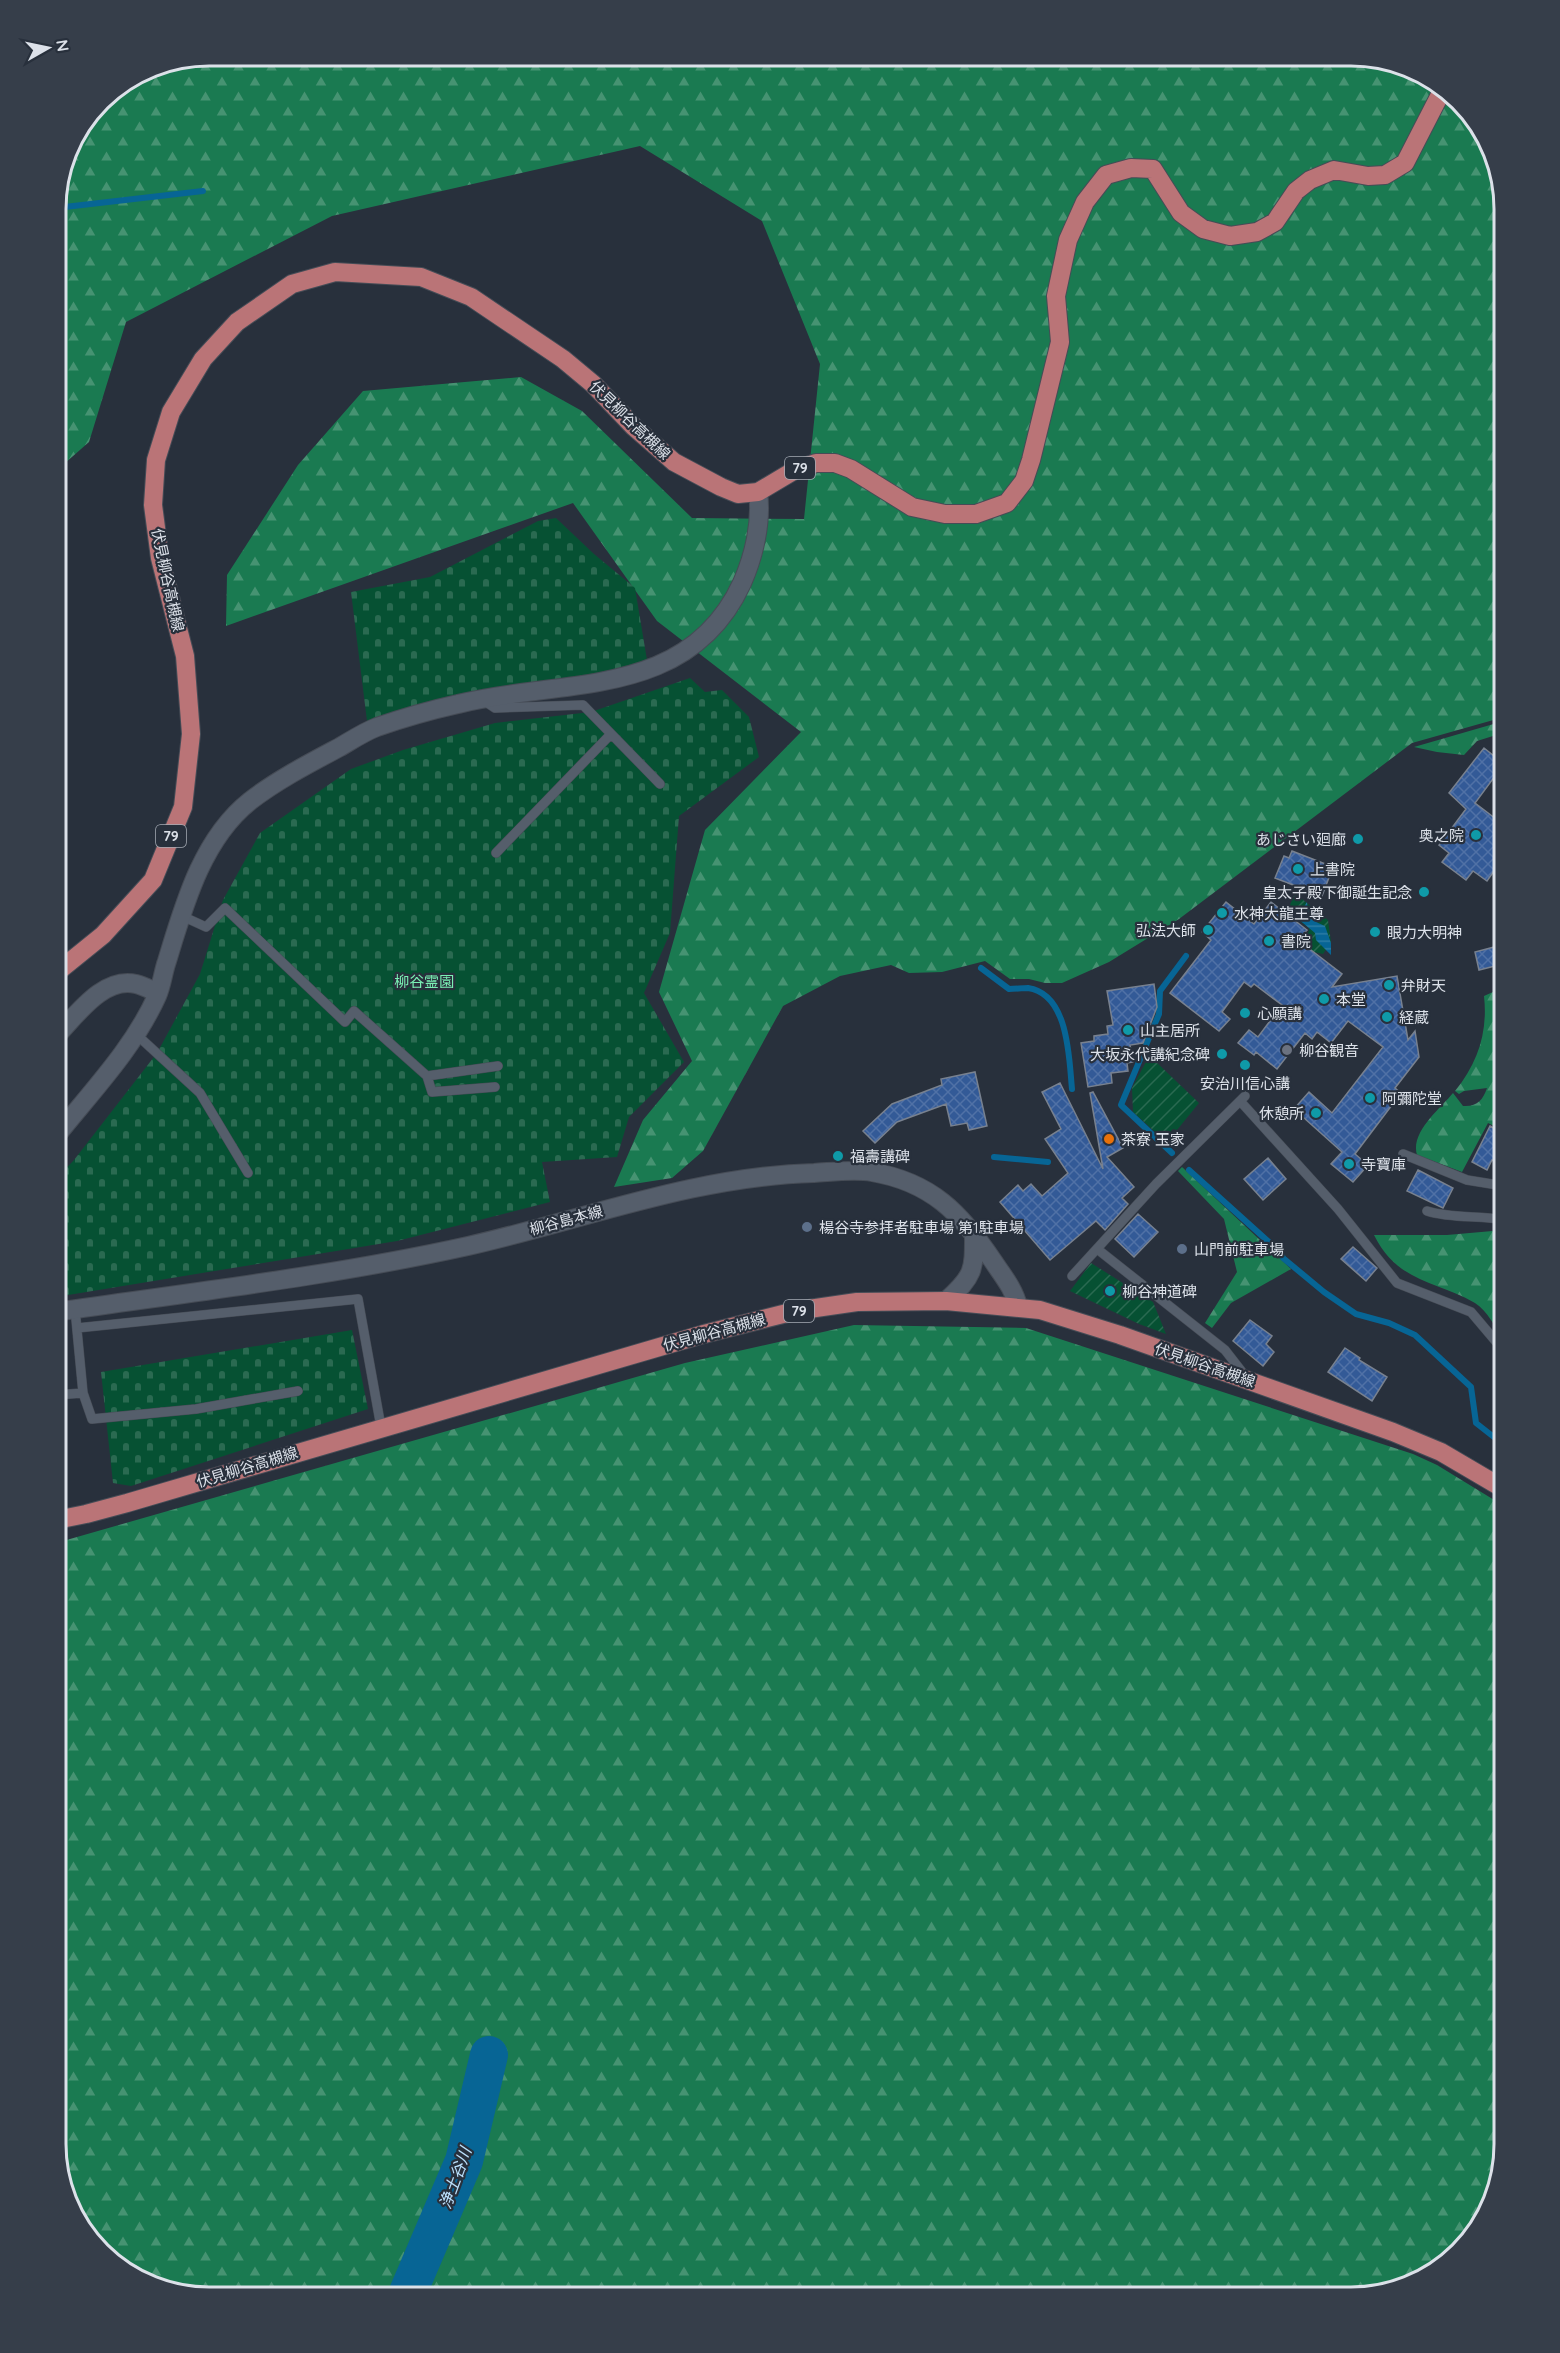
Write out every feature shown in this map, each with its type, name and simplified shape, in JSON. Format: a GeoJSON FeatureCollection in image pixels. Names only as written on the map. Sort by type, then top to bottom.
{"type":"FeatureCollection","features":[{"type":"Feature","properties":{"kind":"main road","name":"79"},"geometry":{"type":"LineString","coordinates":[[758,492],[795,470],[816,463],[835,463],[851,469],[912,507],[945,514],[976,514],[1007,502],[1024,481],[1031,460],[1060,342],[1056,296],[1068,240],[1085,202],[1106,176],[1131,168],[1153,169],[1181,213],[1203,229],[1230,236],[1257,232],[1275,222],[1296,191],[1310,180],[1334,170],[1368,177],[1384,175],[1405,163],[1439,97]]}},
{"type":"Feature","properties":{"kind":"main road","name":"伏見柳谷高槻線"},"geometry":{"type":"LineString","coordinates":[[66,965],[103,935],[153,880],[183,807],[191,734],[185,656],[160,558],[153,505],[156,460],[171,412],[203,359],[237,322],[255,309],[292,284],[334,272],[421,277],[471,297],[563,359],[593,384],[634,427],[674,462],[738,494],[758,492]]}},
{"type":"Feature","properties":{"kind":"main road","name":"伏見柳谷高槻線"},"geometry":{"type":"LineString","coordinates":[[66,1518],[704,1334],[795,1311],[857,1302],[946,1301],[1018,1306],[1040,1310],[1120,1335],[1393,1432],[1441,1452],[1494,1483]]}},
{"type":"Feature","properties":{"kind":"street"},"geometry":{"type":"LineString","coordinates":[[66,1124],[137,1035],[158,993],[182,916],[214,840],[249,802],[307,764],[376,728],[460,703],[590,684],[640,672],[679,657],[709,632],[734,601],[749,567],[760,510],[758,492]]}},
{"type":"Feature","properties":{"kind":"street"},"geometry":{"type":"LineString","coordinates":[[66,1026],[94,997],[114,984],[135,984],[158,993]]}},
{"type":"Feature","properties":{"kind":"street","name":"柳谷島本線"},"geometry":{"type":"LineString","coordinates":[[66,1310],[336,1272],[469,1245],[686,1189],[783,1174],[870,1171],[912,1182],[959,1215],[974,1232],[1015,1294],[1018,1306]]}},
{"type":"Feature","properties":{"kind":"street"},"geometry":{"type":"LineString","coordinates":[[946,1301],[966,1283],[974,1265],[974,1232]]}},
{"type":"Feature","properties":{"kind":"lane"},"geometry":{"type":"LineString","coordinates":[[483,700],[495,708],[583,705],[660,784]]}},
{"type":"Feature","properties":{"kind":"lane"},"geometry":{"type":"LineString","coordinates":[[496,853],[611,734]]}},
{"type":"Feature","properties":{"kind":"lane"},"geometry":{"type":"LineString","coordinates":[[182,916],[206,927],[225,908],[345,1022],[354,1011],[427,1076],[432,1092],[495,1087]]}},
{"type":"Feature","properties":{"kind":"lane"},"geometry":{"type":"LineString","coordinates":[[137,1035],[200,1093],[248,1173]]}},
{"type":"Feature","properties":{"kind":"lane"},"geometry":{"type":"LineString","coordinates":[[427,1076],[498,1066]]}},
{"type":"Feature","properties":{"kind":"lane"},"geometry":{"type":"LineString","coordinates":[[1072,1276],[1156,1184],[1243,1099],[1338,1209],[1397,1283],[1471,1312],[1494,1339]]}},
{"type":"Feature","properties":{"kind":"lane"},"geometry":{"type":"LineString","coordinates":[[1403,1154],[1467,1180],[1494,1184]]}},
{"type":"Feature","properties":{"kind":"lane"},"geometry":{"type":"LineString","coordinates":[[1427,1211],[1440,1215],[1494,1218]]}},
{"type":"Feature","properties":{"kind":"lane"},"geometry":{"type":"LineString","coordinates":[[1101,1252],[1225,1350],[1249,1380]]}},
{"type":"Feature","properties":{"kind":"lane"},"geometry":{"type":"LineString","coordinates":[[77,1328],[358,1299],[381,1427]]}},
{"type":"Feature","properties":{"kind":"lane"},"geometry":{"type":"LineString","coordinates":[[75,1309],[83,1393],[92,1419],[196,1409],[298,1391]]}},
{"type":"Feature","properties":{"kind":"lane"},"geometry":{"type":"LineString","coordinates":[[66,1394],[83,1393]]}},
{"type":"Feature","properties":{"kind":"green space"},"geometry":{"type":"Polygon","coordinates":[[[209,66],[1361,66],[1379,69],[1397,74],[1431,90],[1452,108],[1475,137],[1483,154],[1493,190],[1494,720],[1412,743],[1179,919],[1109,962],[1062,983],[1010,979],[985,961],[942,972],[909,973],[891,965],[840,976],[783,1006],[703,1151],[672,1178],[614,1187],[643,1120],[692,1061],[659,992],[705,830],[801,732],[657,621],[573,503],[226,626],[227,575],[298,465],[363,391],[521,377],[582,411],[692,518],[804,519],[820,364],[762,221],[640,146],[332,216],[126,322],[89,442],[66,462],[66,199],[71,172],[90,129],[115,101],[137,85],[172,71],[209,66]]]}},
{"type":"Feature","properties":{"kind":"green space"},"geometry":{"type":"Polygon","coordinates":[[[556,518],[635,588],[647,660],[582,682],[485,693],[367,721],[351,592],[430,577],[538,521],[556,518]]]}},
{"type":"Feature","properties":{"kind":"green space","name":"柳谷霊園"},"geometry":{"type":"Polygon","coordinates":[[[690,678],[705,692],[722,690],[749,717],[759,757],[679,816],[670,933],[644,993],[684,1062],[629,1117],[617,1157],[542,1162],[550,1202],[397,1241],[66,1295],[66,1168],[157,1053],[200,974],[223,900],[260,833],[351,769],[403,750],[495,723],[591,712],[690,678]]]}},
{"type":"Feature","properties":{"kind":"green space"},"geometry":{"type":"Polygon","coordinates":[[[1494,724],[1494,737],[1477,741],[1464,755],[1414,747],[1494,724]]]}},
{"type":"Feature","properties":{"kind":"green space"},"geometry":{"type":"Polygon","coordinates":[[[1297,895],[1328,920],[1331,942],[1323,954],[1314,952],[1308,961],[1294,950],[1309,928],[1287,911],[1294,896],[1297,895]]]}},
{"type":"Feature","properties":{"kind":"green space"},"geometry":{"type":"Polygon","coordinates":[[[1494,992],[1494,1126],[1488,1123],[1462,1172],[1417,1155],[1416,1146],[1422,1129],[1453,1093],[1463,1106],[1476,1104],[1484,1096],[1487,1088],[1464,1091],[1459,1094],[1455,1091],[1470,1069],[1480,1046],[1484,1022],[1484,996],[1494,992]]]}},
{"type":"Feature","properties":{"kind":"green space"},"geometry":{"type":"Polygon","coordinates":[[[1153,1059],[1199,1103],[1177,1130],[1173,1129],[1163,1139],[1133,1112],[1132,1088],[1147,1060],[1153,1059]]]}},
{"type":"Feature","properties":{"kind":"green space"},"geometry":{"type":"Polygon","coordinates":[[[1182,1167],[1291,1269],[1231,1303],[1212,1328],[1205,1323],[1237,1272],[1224,1219],[1178,1171],[1182,1167]]]}},
{"type":"Feature","properties":{"kind":"green space"},"geometry":{"type":"Polygon","coordinates":[[[1494,1231],[1494,1325],[1475,1303],[1406,1272],[1394,1263],[1374,1235],[1447,1235],[1494,1231]]]}},
{"type":"Feature","properties":{"kind":"green space"},"geometry":{"type":"Polygon","coordinates":[[[1091,1263],[1153,1302],[1166,1334],[1139,1324],[1070,1291],[1091,1263]]]}},
{"type":"Feature","properties":{"kind":"green space"},"geometry":{"type":"Polygon","coordinates":[[[854,1325],[1026,1328],[1413,1454],[1437,1465],[1494,1500],[1493,2163],[1483,2199],[1475,2216],[1452,2245],[1438,2257],[1423,2268],[1406,2276],[1370,2286],[1351,2287],[199,2287],[163,2279],[146,2272],[129,2263],[101,2238],[85,2216],[77,2199],[67,2163],[66,2144],[66,1540],[685,1363],[854,1325]]]}},
{"type":"Feature","properties":{"kind":"green space"},"geometry":{"type":"Polygon","coordinates":[[[352,1330],[368,1409],[131,1486],[113,1483],[101,1372],[352,1330]]]}},
{"type":"Feature","properties":{"kind":"water"},"geometry":{"type":"Polygon","coordinates":[[[1307,902],[1308,911],[1312,917],[1325,926],[1331,943],[1331,955],[1316,940],[1315,933],[1297,918],[1307,902]]]}},
{"type":"Feature","properties":{"kind":"building","name":"奥之院"},"geometry":{"type":"Polygon","coordinates":[[[1484,748],[1494,756],[1494,777],[1475,803],[1494,817],[1494,871],[1487,881],[1473,871],[1466,880],[1442,862],[1449,853],[1439,845],[1466,809],[1449,793],[1484,748]]]}},
{"type":"Feature","properties":{"kind":"building","name":"上書院"},"geometry":{"type":"Polygon","coordinates":[[[1292,851],[1333,867],[1322,896],[1275,878],[1284,856],[1289,858],[1292,851]]]}},
{"type":"Feature","properties":{"kind":"building"},"geometry":{"type":"Polygon","coordinates":[[[1226,902],[1254,924],[1271,902],[1307,930],[1298,940],[1342,974],[1332,987],[1397,976],[1408,1040],[1415,1031],[1419,1057],[1395,1088],[1401,1093],[1355,1154],[1368,1165],[1353,1182],[1331,1164],[1342,1152],[1294,1109],[1309,1092],[1332,1113],[1383,1047],[1348,1021],[1331,1043],[1317,1032],[1312,1039],[1305,1033],[1277,1069],[1256,1052],[1254,1055],[1238,1043],[1249,1030],[1258,1037],[1282,1005],[1254,984],[1251,987],[1244,982],[1222,1012],[1230,1019],[1219,1031],[1170,993],[1211,940],[1202,932],[1226,902]]]}},
{"type":"Feature","properties":{"kind":"building"},"geometry":{"type":"Polygon","coordinates":[[[1494,947],[1494,966],[1479,970],[1475,952],[1494,947]]]}},
{"type":"Feature","properties":{"kind":"building","name":"山主居所"},"geometry":{"type":"Polygon","coordinates":[[[1154,984],[1157,1007],[1143,1043],[1130,1045],[1133,1062],[1127,1063],[1128,1071],[1111,1073],[1112,1083],[1088,1087],[1081,1043],[1094,1041],[1094,1036],[1108,1034],[1107,1026],[1113,1025],[1107,991],[1154,984]]]}},
{"type":"Feature","properties":{"kind":"building"},"geometry":{"type":"Polygon","coordinates":[[[975,1072],[987,1126],[969,1130],[967,1123],[951,1126],[946,1104],[897,1122],[875,1143],[863,1131],[892,1104],[942,1085],[941,1079],[975,1072]]]}},
{"type":"Feature","properties":{"kind":"building"},"geometry":{"type":"Polygon","coordinates":[[[1060,1083],[1103,1169],[1090,1093],[1093,1092],[1123,1148],[1107,1157],[1134,1187],[1122,1198],[1128,1204],[1105,1230],[1096,1221],[1050,1260],[1000,1202],[1018,1185],[1023,1191],[1031,1184],[1042,1196],[1068,1173],[1045,1139],[1061,1129],[1042,1092],[1060,1083]]]}},
{"type":"Feature","properties":{"kind":"building"},"geometry":{"type":"Polygon","coordinates":[[[1490,1126],[1494,1128],[1494,1161],[1492,1160],[1487,1170],[1472,1162],[1490,1126]]]}},
{"type":"Feature","properties":{"kind":"building"},"geometry":{"type":"Polygon","coordinates":[[[1268,1158],[1286,1179],[1263,1200],[1244,1179],[1268,1158]]]}},
{"type":"Feature","properties":{"kind":"building"},"geometry":{"type":"Polygon","coordinates":[[[1418,1170],[1453,1188],[1443,1208],[1407,1191],[1418,1170]]]}},
{"type":"Feature","properties":{"kind":"building"},"geometry":{"type":"Polygon","coordinates":[[[1138,1214],[1158,1232],[1134,1257],[1115,1239],[1138,1214]]]}},
{"type":"Feature","properties":{"kind":"building"},"geometry":{"type":"Polygon","coordinates":[[[1353,1247],[1377,1268],[1366,1281],[1341,1259],[1353,1247]]]}},
{"type":"Feature","properties":{"kind":"building"},"geometry":{"type":"Polygon","coordinates":[[[1250,1320],[1272,1336],[1266,1344],[1274,1352],[1263,1366],[1233,1341],[1250,1320]]]}},
{"type":"Feature","properties":{"kind":"building"},"geometry":{"type":"Polygon","coordinates":[[[1345,1348],[1360,1358],[1359,1360],[1387,1377],[1372,1401],[1328,1372],[1345,1348]]]}},
{"type":"Feature","properties":{"kind":"waterway"},"geometry":{"type":"LineString","coordinates":[[66,207],[203,191]]}},
{"type":"Feature","properties":{"kind":"waterway"},"geometry":{"type":"LineString","coordinates":[[1172,1153],[1121,1105],[1159,1014],[1160,991],[1186,956]]}},
{"type":"Feature","properties":{"kind":"waterway"},"geometry":{"type":"LineString","coordinates":[[981,968],[1009,989],[1028,988],[1042,993],[1052,1002],[1059,1015],[1068,1045],[1072,1089]]}},
{"type":"Feature","properties":{"kind":"waterway"},"geometry":{"type":"LineString","coordinates":[[994,1157],[1048,1162]]}},
{"type":"Feature","properties":{"kind":"waterway"},"geometry":{"type":"LineString","coordinates":[[1189,1170],[1281,1253],[1283,1258],[1324,1292],[1356,1314],[1389,1323],[1415,1335],[1471,1387],[1476,1423],[1494,1437]]}},
{"type":"Feature","properties":{"kind":"waterway","name":"浄土谷川"},"geometry":{"type":"LineString","coordinates":[[410,2287],[464,2161],[489,2055]]}},
{"type":"Feature","properties":{"kind":"place","name":"奥之院"},"geometry":{"type":"Point","coordinates":[1476,835]}},
{"type":"Feature","properties":{"kind":"place","name":"あじさい廻廊"},"geometry":{"type":"Point","coordinates":[1358,839]}},
{"type":"Feature","properties":{"kind":"place","name":"上書院"},"geometry":{"type":"Point","coordinates":[1298,869]}},
{"type":"Feature","properties":{"kind":"place","name":"皇太子殿下御誕生記念"},"geometry":{"type":"Point","coordinates":[1424,892]}},
{"type":"Feature","properties":{"kind":"place","name":"水神大龍王尊"},"geometry":{"type":"Point","coordinates":[1222,913]}},
{"type":"Feature","properties":{"kind":"place","name":"弘法大師"},"geometry":{"type":"Point","coordinates":[1208,930]}},
{"type":"Feature","properties":{"kind":"place","name":"眼力大明神"},"geometry":{"type":"Point","coordinates":[1375,932]}},
{"type":"Feature","properties":{"kind":"place","name":"書院"},"geometry":{"type":"Point","coordinates":[1269,941]}},
{"type":"Feature","properties":{"kind":"place","name":"弁財天"},"geometry":{"type":"Point","coordinates":[1389,985]}},
{"type":"Feature","properties":{"kind":"place","name":"本堂"},"geometry":{"type":"Point","coordinates":[1324,999]}},
{"type":"Feature","properties":{"kind":"place","name":"心願講"},"geometry":{"type":"Point","coordinates":[1245,1013]}},
{"type":"Feature","properties":{"kind":"place","name":"経蔵"},"geometry":{"type":"Point","coordinates":[1387,1017]}},
{"type":"Feature","properties":{"kind":"place","name":"山主居所"},"geometry":{"type":"Point","coordinates":[1128,1030]}},
{"type":"Feature","properties":{"kind":"place","name":"柳谷観音"},"geometry":{"type":"Point","coordinates":[1287,1050]}},
{"type":"Feature","properties":{"kind":"place","name":"大坂永代講紀念碑"},"geometry":{"type":"Point","coordinates":[1222,1054]}},
{"type":"Feature","properties":{"kind":"place","name":"安治川信心講"},"geometry":{"type":"Point","coordinates":[1245,1065]}},
{"type":"Feature","properties":{"kind":"place","name":"阿彌陀堂"},"geometry":{"type":"Point","coordinates":[1370,1098]}},
{"type":"Feature","properties":{"kind":"place","name":"休憩所"},"geometry":{"type":"Point","coordinates":[1316,1113]}},
{"type":"Feature","properties":{"kind":"place","name":"茶寮 玉家"},"geometry":{"type":"Point","coordinates":[1109,1139]}},
{"type":"Feature","properties":{"kind":"place","name":"福壽講碑"},"geometry":{"type":"Point","coordinates":[838,1156]}},
{"type":"Feature","properties":{"kind":"place","name":"寺寶庫"},"geometry":{"type":"Point","coordinates":[1349,1164]}},
{"type":"Feature","properties":{"kind":"place","name":"楊谷寺参拝者駐車場 第1駐車場"},"geometry":{"type":"Point","coordinates":[807,1227]}},
{"type":"Feature","properties":{"kind":"place","name":"山門前駐車場"},"geometry":{"type":"Point","coordinates":[1182,1249]}},
{"type":"Feature","properties":{"kind":"place","name":"柳谷神道碑"},"geometry":{"type":"Point","coordinates":[1110,1291]}}]}
